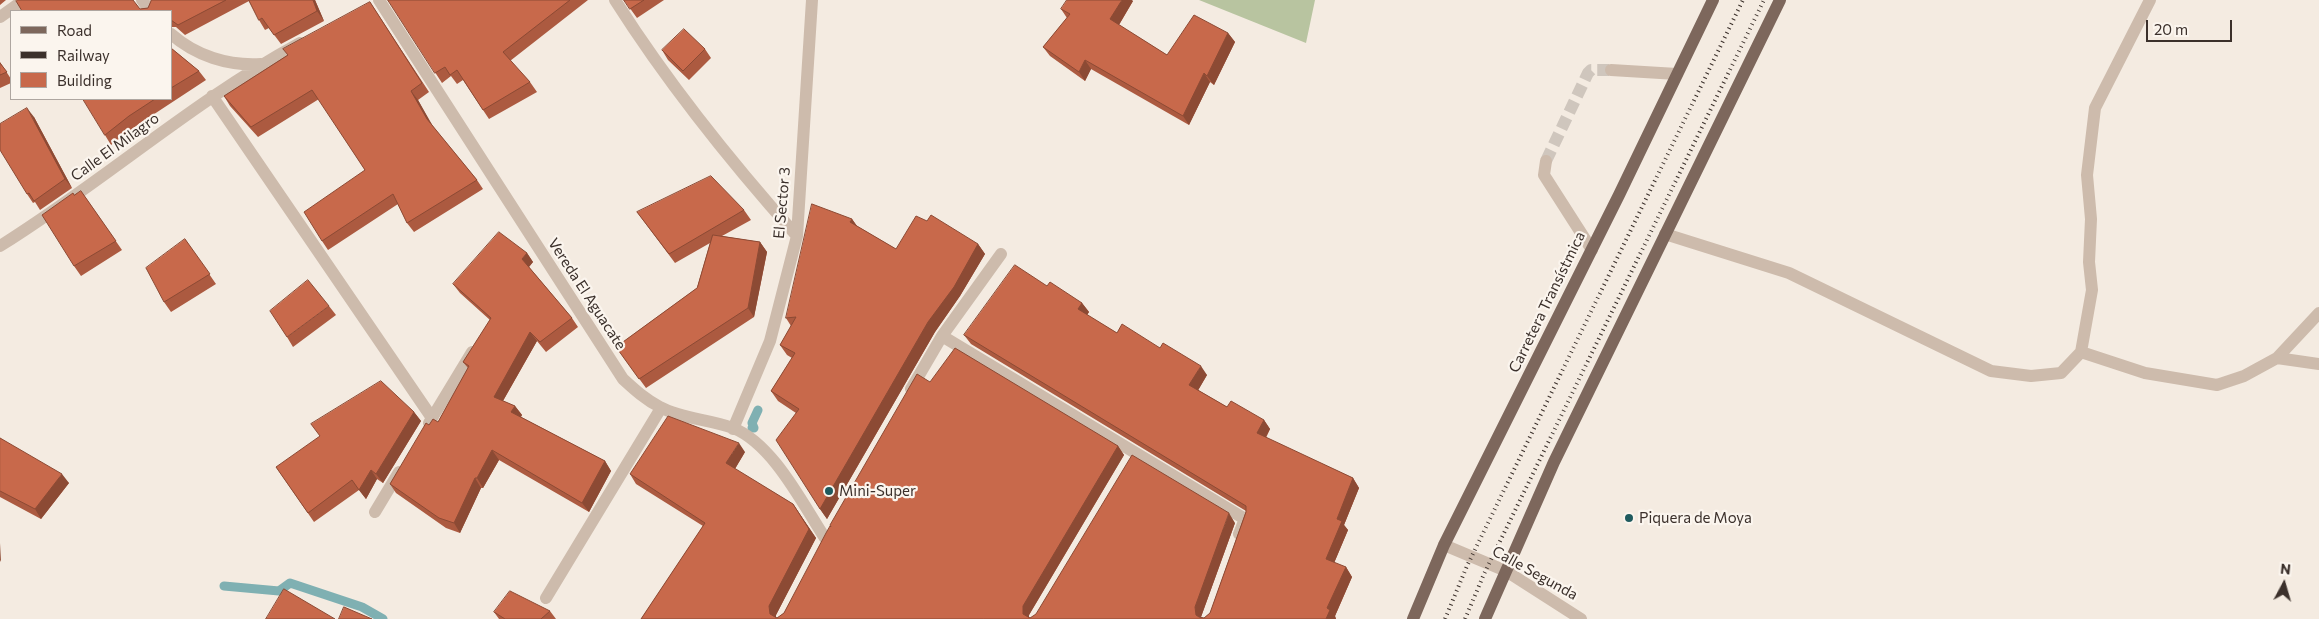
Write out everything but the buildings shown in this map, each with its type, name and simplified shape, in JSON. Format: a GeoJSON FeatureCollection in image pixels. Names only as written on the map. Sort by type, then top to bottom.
{"type":"FeatureCollection","features":[{"type":"Feature","properties":{"kind":"main road","name":"Carretera Transístmica"},"geometry":{"type":"LineString","coordinates":[[1412,619],[1444,545],[1592,250],[1713,0]]}},
{"type":"Feature","properties":{"kind":"main road"},"geometry":{"type":"LineString","coordinates":[[1485,619],[1554,462],[1780,0]]}},
{"type":"Feature","properties":{"kind":"street"},"geometry":{"type":"LineString","coordinates":[[0,17],[24,0]]}},
{"type":"Feature","properties":{"kind":"street"},"geometry":{"type":"LineString","coordinates":[[615,0],[641,42],[690,109],[742,174],[797,236]]}},
{"type":"Feature","properties":{"kind":"street","name":"El Sector 3"},"geometry":{"type":"LineString","coordinates":[[733,429],[770,341],[797,236],[812,0]]}},
{"type":"Feature","properties":{"kind":"street"},"geometry":{"type":"LineString","coordinates":[[1664,234],[1789,273],[1991,371],[2030,376],[2061,373],[2081,352],[2092,290],[2090,262],[2091,219],[2087,175],[2095,108],[2150,0]]}},
{"type":"Feature","properties":{"kind":"street","name":"Vereda El Aguacate"},"geometry":{"type":"LineString","coordinates":[[376,2],[623,379],[644,398],[661,408],[733,429],[758,444],[778,468],[825,538]]}},
{"type":"Feature","properties":{"kind":"street"},"geometry":{"type":"LineString","coordinates":[[172,35],[201,54],[221,61],[243,65],[263,63]]}},
{"type":"Feature","properties":{"kind":"street","name":"Calle El Milagro"},"geometry":{"type":"LineString","coordinates":[[0,246],[34,225],[212,96],[263,63],[313,36]]}},
{"type":"Feature","properties":{"kind":"street"},"geometry":{"type":"LineString","coordinates":[[1611,70],[1677,74]]}},
{"type":"Feature","properties":{"kind":"street"},"geometry":{"type":"LineString","coordinates":[[212,96],[432,418]]}},
{"type":"Feature","properties":{"kind":"street"},"geometry":{"type":"LineString","coordinates":[[1546,162],[1544,174],[1592,250]]}},
{"type":"Feature","properties":{"kind":"street"},"geometry":{"type":"LineString","coordinates":[[903,404],[942,336],[1001,254]]}},
{"type":"Feature","properties":{"kind":"street"},"geometry":{"type":"LineString","coordinates":[[2081,352],[2145,373],[2217,385],[2244,376],[2277,358],[2319,313]]}},
{"type":"Feature","properties":{"kind":"street"},"geometry":{"type":"LineString","coordinates":[[942,336],[1133,457],[1245,519],[1235,546]]}},
{"type":"Feature","properties":{"kind":"street"},"geometry":{"type":"LineString","coordinates":[[422,435],[472,352]]}},
{"type":"Feature","properties":{"kind":"street"},"geometry":{"type":"LineString","coordinates":[[2277,358],[2319,364]]}},
{"type":"Feature","properties":{"kind":"street"},"geometry":{"type":"LineString","coordinates":[[546,598],[661,408]]}},
{"type":"Feature","properties":{"kind":"street"},"geometry":{"type":"LineString","coordinates":[[375,512],[406,460]]}},
{"type":"Feature","properties":{"kind":"street","name":"Calle Segunda"},"geometry":{"type":"LineString","coordinates":[[1444,545],[1506,571],[1581,619]]}},
{"type":"Feature","properties":{"kind":"green space"},"geometry":{"type":"Polygon","coordinates":[[[1199,0],[1315,0],[1306,43],[1199,0]]]}},
{"type":"Feature","properties":{"kind":"waterway"},"geometry":{"type":"LineString","coordinates":[[752,428],[754,428],[752,423],[758,410]]}},
{"type":"Feature","properties":{"kind":"waterway"},"geometry":{"type":"LineString","coordinates":[[224,586],[279,591],[290,583],[362,607],[383,619]]}},
{"type":"Feature","properties":{"kind":"tunnel"},"geometry":{"type":"LineString","coordinates":[[1546,161],[1588,73],[1591,70],[1611,70]]}},
{"type":"Feature","properties":{"kind":"railway"},"geometry":{"type":"LineString","coordinates":[[1445,619],[1467,566],[1743,0]]}},
{"type":"Feature","properties":{"kind":"railway"},"geometry":{"type":"LineString","coordinates":[[1465,619],[1484,574],[1764,0]]}},
{"type":"Feature","properties":{"kind":"place","name":"Mini-Super"},"geometry":{"type":"Point","coordinates":[829,491]}},
{"type":"Feature","properties":{"kind":"place","name":"Piquera de Moya"},"geometry":{"type":"Point","coordinates":[1629,518]}}]}
